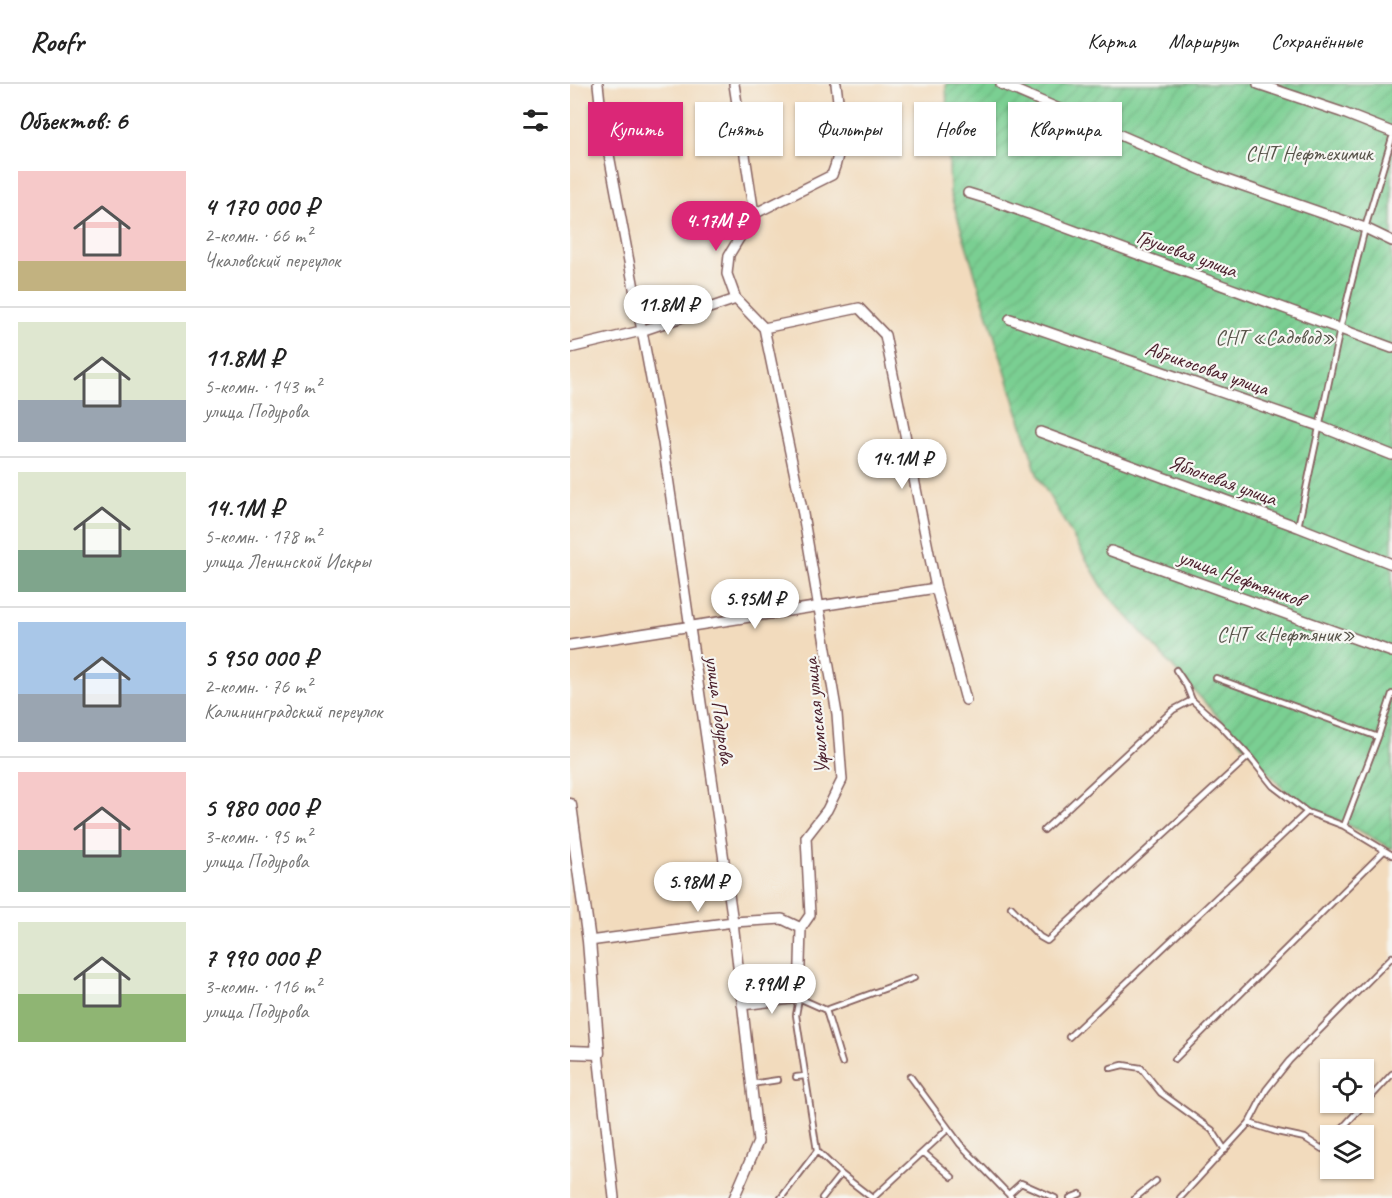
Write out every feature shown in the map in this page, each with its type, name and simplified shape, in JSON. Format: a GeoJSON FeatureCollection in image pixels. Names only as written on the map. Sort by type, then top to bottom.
{"type":"FeatureCollection","features":[{"type":"Feature","properties":{"kind":"street","name":"улица Подурова"},"geometry":{"type":"LineString","coordinates":[[598,84],[601,112],[663,443],[733,922],[758,1142],[734,1198]]}},
{"type":"Feature","properties":{"kind":"street"},"geometry":{"type":"LineString","coordinates":[[734,84],[754,214]]}},
{"type":"Feature","properties":{"kind":"street"},"geometry":{"type":"LineString","coordinates":[[836,84],[842,130],[839,158],[832,176],[754,214],[729,255],[727,274],[736,299],[764,328],[859,308],[885,335],[936,588],[966,700]]}},
{"type":"Feature","properties":{"kind":"street"},"geometry":{"type":"LineString","coordinates":[[1001,84],[1218,177],[1365,228],[1392,240]]}},
{"type":"Feature","properties":{"kind":"street"},"geometry":{"type":"LineString","coordinates":[[1258,84],[1392,132]]}},
{"type":"Feature","properties":{"kind":"street","name":"Грушевая улица"},"geometry":{"type":"LineString","coordinates":[[968,193],[1392,348]]}},
{"type":"Feature","properties":{"kind":"street"},"geometry":{"type":"LineString","coordinates":[[570,348],[641,331],[736,299]]}},
{"type":"Feature","properties":{"kind":"street","name":"Абрикосовая улица"},"geometry":{"type":"LineString","coordinates":[[1010,319],[1319,426],[1392,455]]}},
{"type":"Feature","properties":{"kind":"street","name":"Уфимская улица"},"geometry":{"type":"LineString","coordinates":[[764,328],[820,606],[837,714],[842,780],[827,810],[806,837],[810,915],[801,928],[799,998]]}},
{"type":"Feature","properties":{"kind":"street","name":"Яблоневая улица"},"geometry":{"type":"LineString","coordinates":[[1040,432],[1392,564]]}},
{"type":"Feature","properties":{"kind":"street","name":"улица Нефтяников"},"geometry":{"type":"LineString","coordinates":[[1111,551],[1392,652]]}},
{"type":"Feature","properties":{"kind":"street"},"geometry":{"type":"LineString","coordinates":[[570,645],[936,588]]}},
{"type":"Feature","properties":{"kind":"street"},"geometry":{"type":"LineString","coordinates":[[570,805],[589,941],[598,1053],[614,1198]]}},
{"type":"Feature","properties":{"kind":"street"},"geometry":{"type":"LineString","coordinates":[[589,941],[733,922],[782,919],[801,928]]}},
{"type":"Feature","properties":{"kind":"street"},"geometry":{"type":"LineString","coordinates":[[742,1005],[799,998]]}},
{"type":"Feature","properties":{"kind":"street"},"geometry":{"type":"LineString","coordinates":[[570,1052],[598,1053]]}},
{"type":"Feature","properties":{"kind":"lane"},"geometry":{"type":"LineString","coordinates":[[1298,527],[1340,329],[1365,228],[1392,138]]}},
{"type":"Feature","properties":{"kind":"lane"},"geometry":{"type":"LineString","coordinates":[[1176,670],[1186,684],[1192,700],[1220,725],[1274,786],[1308,812],[1344,826],[1392,855]]}},
{"type":"Feature","properties":{"kind":"lane"},"geometry":{"type":"LineString","coordinates":[[1216,678],[1378,737]]}},
{"type":"Feature","properties":{"kind":"lane"},"geometry":{"type":"LineString","coordinates":[[1344,826],[1392,694]]}},
{"type":"Feature","properties":{"kind":"lane"},"geometry":{"type":"LineString","coordinates":[[1044,830],[1173,710],[1192,700]]}},
{"type":"Feature","properties":{"kind":"lane"},"geometry":{"type":"LineString","coordinates":[[1011,907],[1040,937],[1047,941],[1249,756]]}},
{"type":"Feature","properties":{"kind":"lane"},"geometry":{"type":"LineString","coordinates":[[1069,1036],[1308,812]]}},
{"type":"Feature","properties":{"kind":"lane"},"geometry":{"type":"LineString","coordinates":[[1175,1059],[1383,851]]}},
{"type":"Feature","properties":{"kind":"lane"},"geometry":{"type":"LineString","coordinates":[[1180,1198],[1249,1123],[1266,1090],[1290,1061],[1392,957]]}},
{"type":"Feature","properties":{"kind":"lane"},"geometry":{"type":"LineString","coordinates":[[914,978],[826,1010],[799,998],[796,1015],[817,1151],[841,1174],[872,1198],[948,1129]]}},
{"type":"Feature","properties":{"kind":"lane"},"geometry":{"type":"LineString","coordinates":[[826,1010],[842,1063]]}},
{"type":"Feature","properties":{"kind":"lane"},"geometry":{"type":"LineString","coordinates":[[1111,1068],[1123,1065],[1141,1068],[1161,1093],[1212,1130],[1225,1150]]}},
{"type":"Feature","properties":{"kind":"lane"},"geometry":{"type":"LineString","coordinates":[[1345,1125],[1392,1074]]}},
{"type":"Feature","properties":{"kind":"lane"},"geometry":{"type":"LineString","coordinates":[[796,1077],[805,1076]]}},
{"type":"Feature","properties":{"kind":"lane"},"geometry":{"type":"LineString","coordinates":[[910,1076],[960,1144],[1011,1196],[1021,1183],[1055,1198]]}},
{"type":"Feature","properties":{"kind":"lane"},"geometry":{"type":"LineString","coordinates":[[751,1084],[778,1080]]}},
{"type":"Feature","properties":{"kind":"lane"},"geometry":{"type":"LineString","coordinates":[[1249,1123],[1305,1138],[1320,1148]]}},
{"type":"Feature","properties":{"kind":"lane"},"geometry":{"type":"LineString","coordinates":[[781,1198],[817,1151]]}},
{"type":"Feature","properties":{"kind":"lane"},"geometry":{"type":"LineString","coordinates":[[923,1152],[952,1177]]}},
{"type":"Feature","properties":{"kind":"lane"},"geometry":{"type":"LineString","coordinates":[[822,1198],[841,1174]]}},
{"type":"Feature","properties":{"kind":"lane"},"geometry":{"type":"LineString","coordinates":[[1135,1198],[1156,1181]]}},
{"type":"Feature","properties":{"kind":"lane"},"geometry":{"type":"LineString","coordinates":[[1070,1198],[1080,1194]]}},
{"type":"Feature","properties":{"kind":"green space"},"geometry":{"type":"Polygon","coordinates":[[[946,84],[1392,84],[1392,849],[1301,803],[1284,790],[1106,593],[1038,477],[950,193],[949,156],[996,156],[996,102],[947,102],[946,84]]]}},
{"type":"Feature","properties":{"kind":"park label","name":"СНТ Нефтехимик"},"geometry":{"type":"Point","coordinates":[1309,153]}},
{"type":"Feature","properties":{"kind":"park label","name":"СНТ «Садовод»"},"geometry":{"type":"Point","coordinates":[1275,337]}},
{"type":"Feature","properties":{"kind":"park label","name":"СНТ «Нефтяник»"},"geometry":{"type":"Point","coordinates":[1286,634]}}]}
